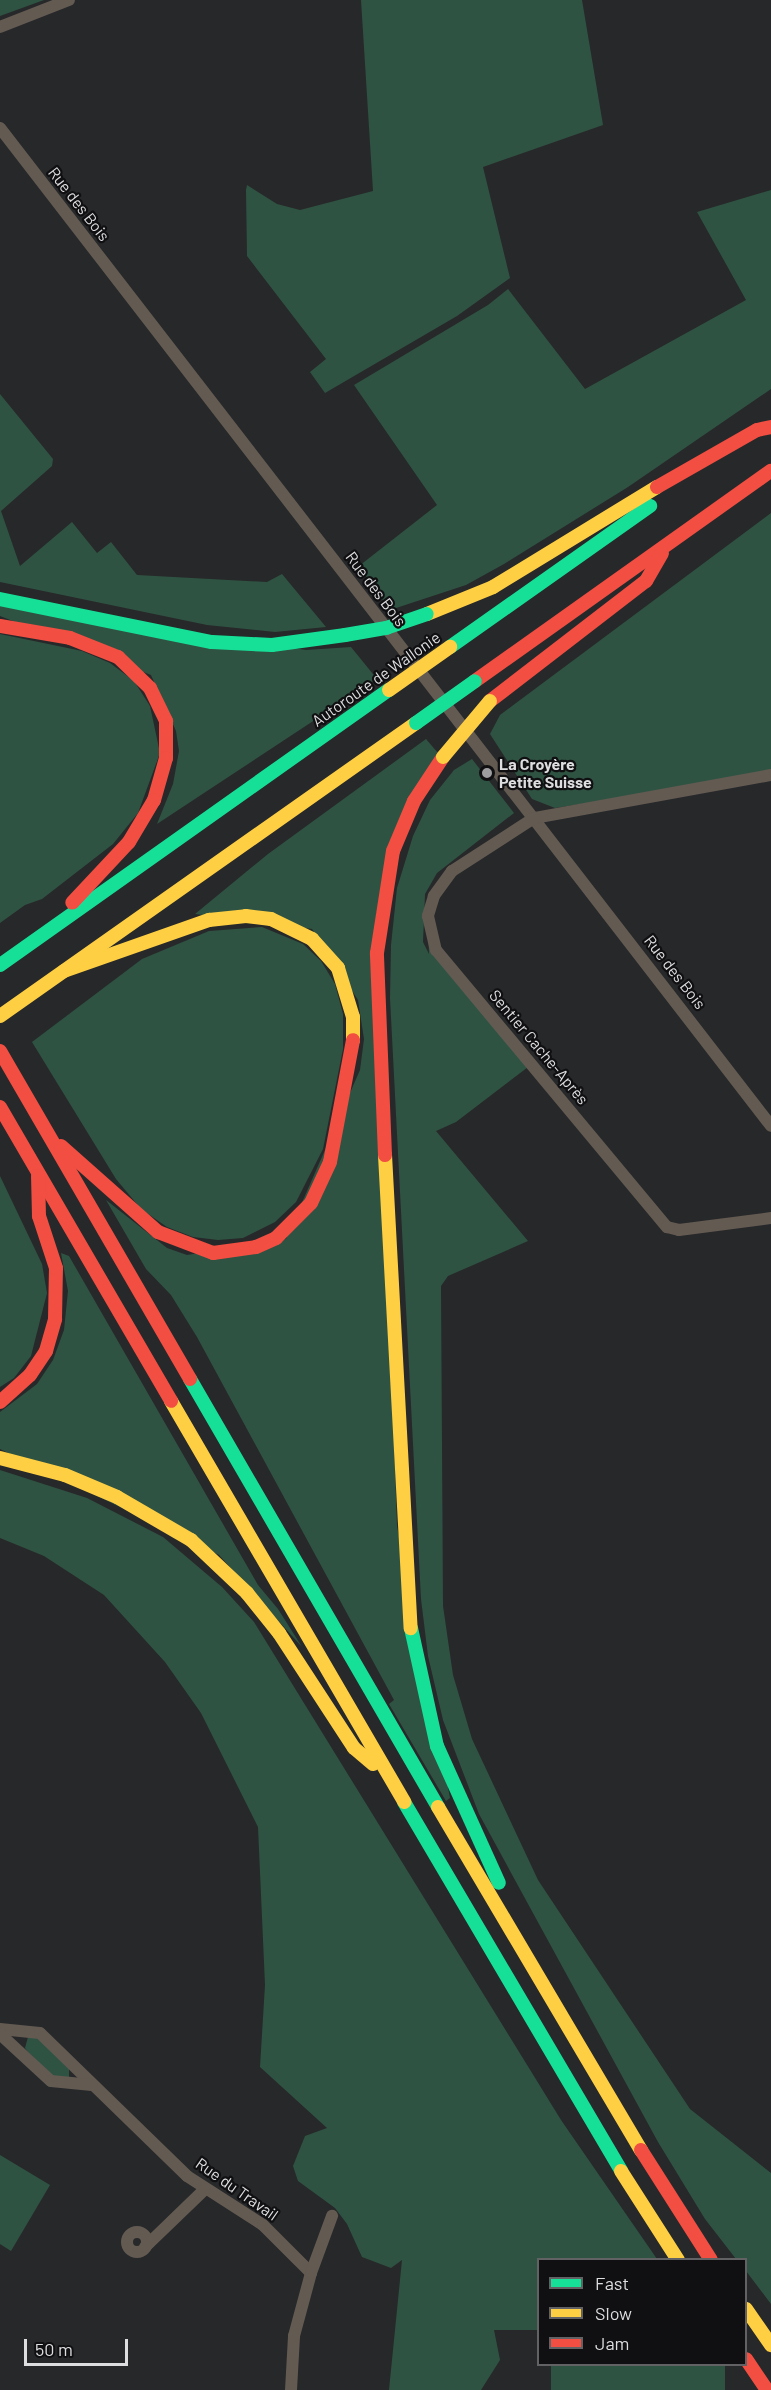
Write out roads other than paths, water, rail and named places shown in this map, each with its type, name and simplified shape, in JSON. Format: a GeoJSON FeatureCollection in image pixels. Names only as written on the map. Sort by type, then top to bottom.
{"type":"FeatureCollection","features":[{"type":"Feature","properties":{"kind":"highway","name":"Autoroute de Wallonie"},"geometry":{"type":"LineString","coordinates":[[0,965],[764,428],[771,420]]}},
{"type":"Feature","properties":{"kind":"highway"},"geometry":{"type":"LineString","coordinates":[[0,599],[212,642],[272,645],[386,628],[493,587],[764,428]]}},
{"type":"Feature","properties":{"kind":"highway"},"geometry":{"type":"LineString","coordinates":[[0,1016],[771,471]]}},
{"type":"Feature","properties":{"kind":"highway"},"geometry":{"type":"LineString","coordinates":[[504,1920],[502,1890],[437,1746],[412,1644],[389,1268],[377,953],[393,850],[414,801],[443,757],[490,702],[646,581],[665,547]]}},
{"type":"Feature","properties":{"kind":"highway"},"geometry":{"type":"LineString","coordinates":[[0,626],[70,638],[118,657],[150,688],[166,721],[166,758],[162,779],[144,820],[113,860],[42,935]]}},
{"type":"Feature","properties":{"kind":"highway"},"geometry":{"type":"LineString","coordinates":[[48,1135],[158,1232],[194,1249],[238,1252],[276,1238],[311,1203],[330,1162],[353,1055],[353,1017],[338,968],[312,939],[271,919],[246,916],[209,920],[64,971]]}},
{"type":"Feature","properties":{"kind":"highway"},"geometry":{"type":"LineString","coordinates":[[0,1051],[504,1920],[616,2110],[710,2258]]}},
{"type":"Feature","properties":{"kind":"highway"},"geometry":{"type":"LineString","coordinates":[[0,1107],[591,2124],[677,2258]]}},
{"type":"Feature","properties":{"kind":"highway"},"geometry":{"type":"LineString","coordinates":[[0,1402],[30,1375],[46,1351],[55,1319],[56,1268],[39,1216],[37,1171]]}},
{"type":"Feature","properties":{"kind":"highway"},"geometry":{"type":"LineString","coordinates":[[0,1458],[65,1475],[117,1497],[191,1540],[247,1593],[279,1634],[354,1748],[388,1777]]}},
{"type":"Feature","properties":{"kind":"highway"},"geometry":{"type":"LineString","coordinates":[[747,2310],[771,2345]]}},
{"type":"Feature","properties":{"kind":"highway"},"geometry":{"type":"LineString","coordinates":[[747,2360],[767,2390]]}},
{"type":"Feature","properties":{"kind":"street"},"geometry":{"type":"LineString","coordinates":[[0,27],[69,0]]}},
{"type":"Feature","properties":{"kind":"street","name":"Rue des Bois"},"geometry":{"type":"LineString","coordinates":[[0,128],[771,1126]]}},
{"type":"Feature","properties":{"kind":"street"},"geometry":{"type":"LineString","coordinates":[[534,818],[771,775]]}},
{"type":"Feature","properties":{"kind":"street","name":"Sentier Cache-Après"},"geometry":{"type":"LineString","coordinates":[[534,818],[445,878],[428,916],[436,950],[667,1227],[679,1230],[771,1218]]}},
{"type":"Feature","properties":{"kind":"street","name":"Rue du Travail"},"geometry":{"type":"LineString","coordinates":[[0,2029],[40,2033],[92,2085],[205,2189],[263,2225],[311,2273]]}},
{"type":"Feature","properties":{"kind":"street"},"geometry":{"type":"LineString","coordinates":[[0,2034],[51,2082],[92,2085]]}},
{"type":"Feature","properties":{"kind":"street"},"geometry":{"type":"LineString","coordinates":[[144,2241],[160,2233],[205,2189]]}},
{"type":"Feature","properties":{"kind":"street"},"geometry":{"type":"LineString","coordinates":[[291,2390],[294,2336],[311,2273],[332,2216]]}},
{"type":"Feature","properties":{"kind":"place","name":"La Croyère Petite Suisse"},"geometry":{"type":"Point","coordinates":[487,773]}}]}
